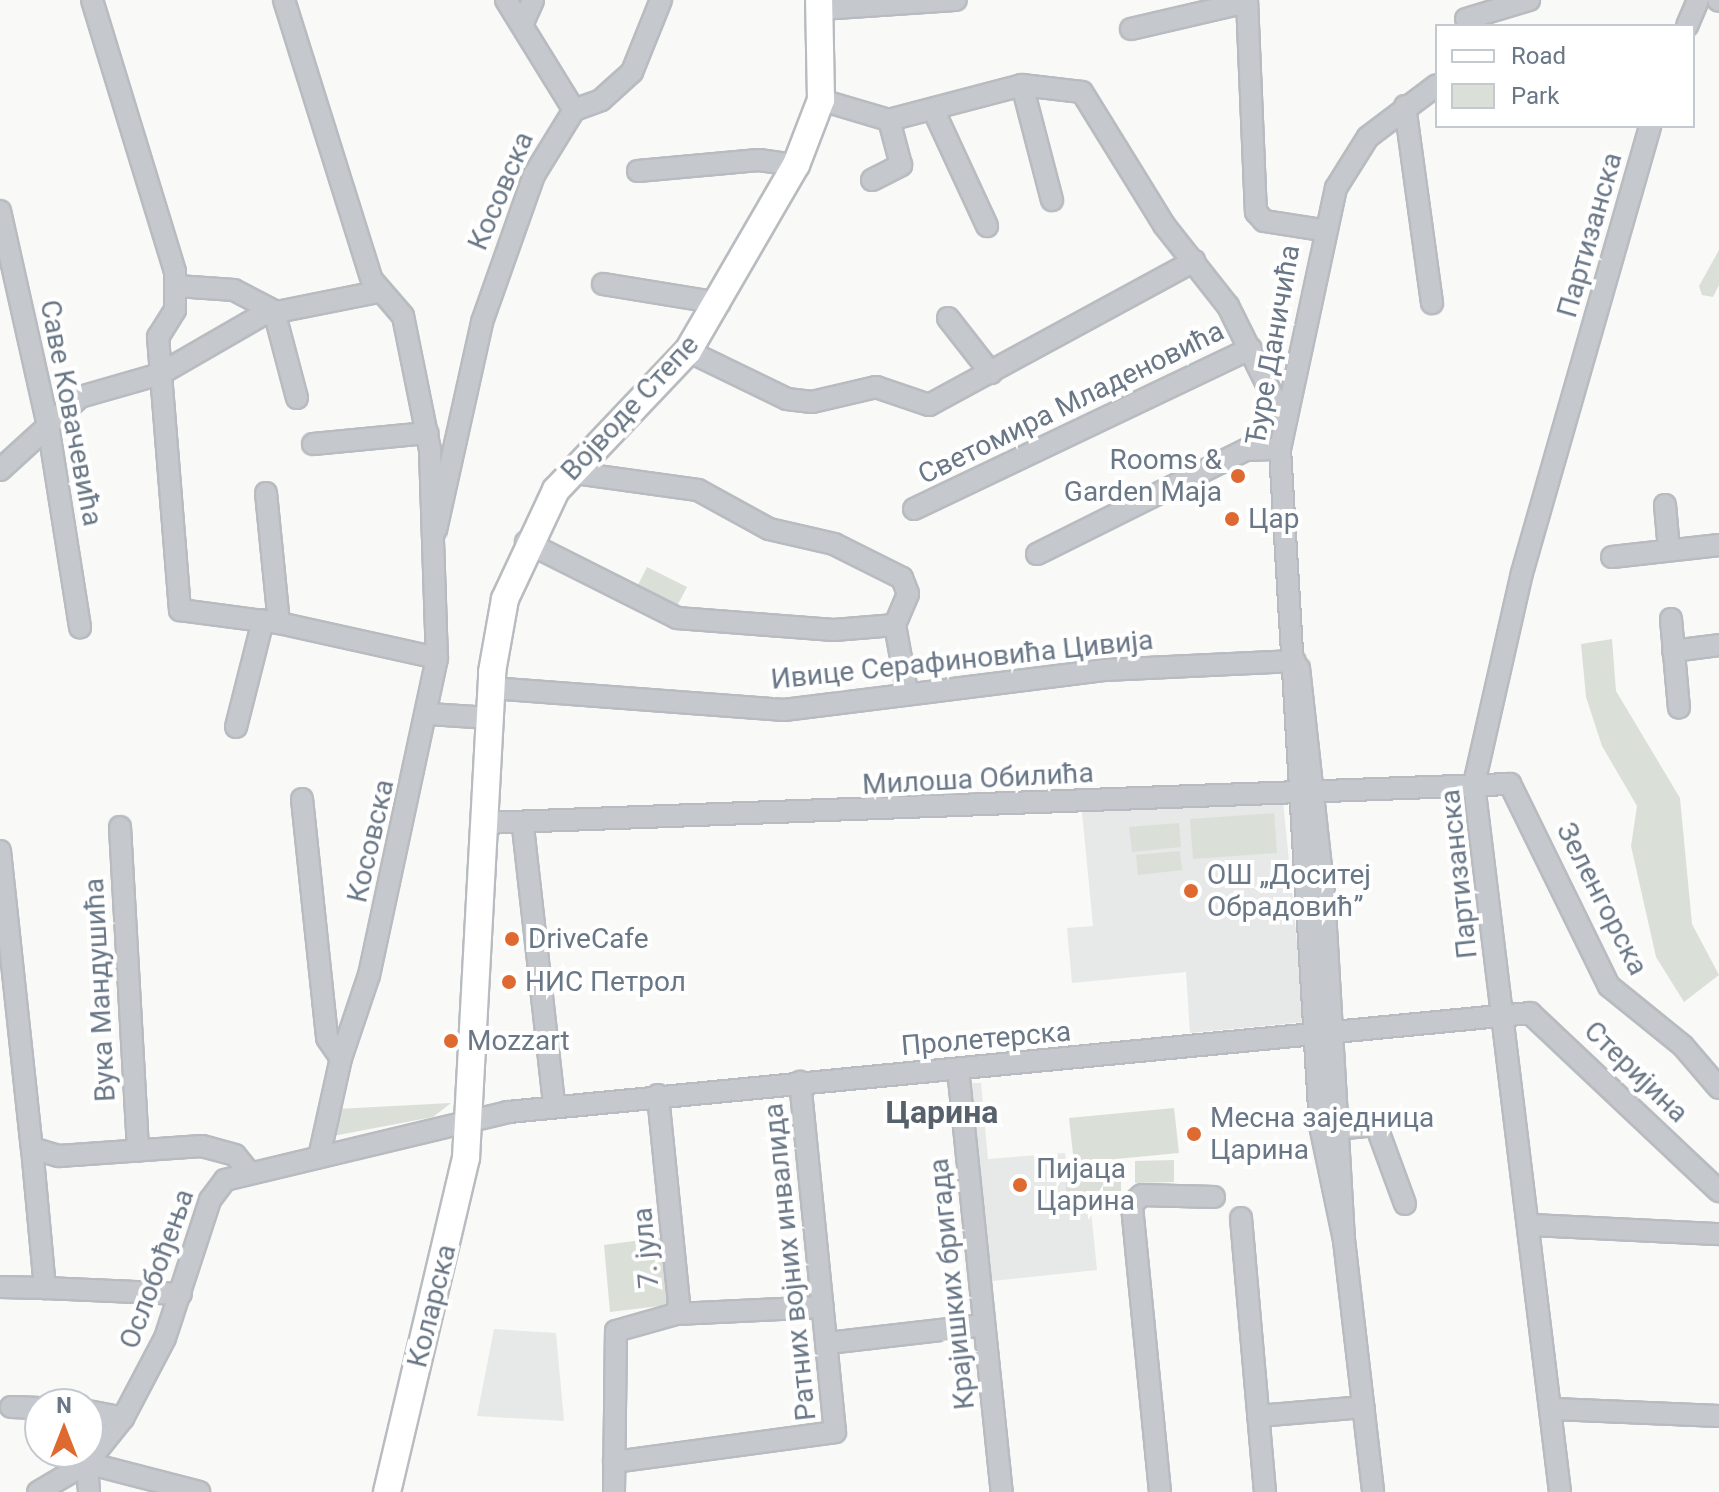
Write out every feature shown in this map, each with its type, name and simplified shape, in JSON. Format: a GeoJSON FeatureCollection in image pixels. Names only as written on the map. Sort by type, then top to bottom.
{"type":"FeatureCollection","features":[{"type":"Feature","properties":{"kind":"main road","name":"Војводе Степе"},"geometry":{"type":"LineString","coordinates":[[471,1119],[491,688],[501,616],[526,542],[568,472],[688,351],[719,303],[796,165],[821,100],[819,5]]}},
{"type":"Feature","properties":{"kind":"main road","name":"Коларска"},"geometry":{"type":"LineString","coordinates":[[387,1492],[471,1119]]}},
{"type":"Feature","properties":{"kind":"street"},"geometry":{"type":"LineString","coordinates":[[92,0],[177,286],[175,310],[159,332],[177,603],[187,614],[271,622],[437,658]]}},
{"type":"Feature","properties":{"kind":"street"},"geometry":{"type":"LineString","coordinates":[[0,470],[80,397],[160,374],[274,311],[377,292],[284,0]]}},
{"type":"Feature","properties":{"kind":"street"},"geometry":{"type":"LineString","coordinates":[[506,0],[574,110]]}},
{"type":"Feature","properties":{"kind":"street"},"geometry":{"type":"LineString","coordinates":[[522,25],[533,0]]}},
{"type":"Feature","properties":{"kind":"street","name":"Косовска"},"geometry":{"type":"LineString","coordinates":[[433,536],[444,514],[502,258],[542,156],[574,110],[601,100],[632,72],[661,0]]}},
{"type":"Feature","properties":{"kind":"street"},"geometry":{"type":"LineString","coordinates":[[819,5],[956,0]]}},
{"type":"Feature","properties":{"kind":"street"},"geometry":{"type":"LineString","coordinates":[[1464,15],[1529,0]]}},
{"type":"Feature","properties":{"kind":"street"},"geometry":{"type":"LineString","coordinates":[[1688,24],[1698,0]]}},
{"type":"Feature","properties":{"kind":"street"},"geometry":{"type":"LineString","coordinates":[[1131,29],[1247,1],[1256,212],[1264,221],[1322,230]]}},
{"type":"Feature","properties":{"kind":"street"},"geometry":{"type":"LineString","coordinates":[[821,100],[889,120],[1022,85],[1065,86],[1090,99],[1151,205],[1194,261],[1251,348],[1283,418]]}},
{"type":"Feature","properties":{"kind":"street"},"geometry":{"type":"LineString","coordinates":[[1022,85],[1052,200]]}},
{"type":"Feature","properties":{"kind":"street","name":"Ђуре Даничића"},"geometry":{"type":"LineString","coordinates":[[1373,1492],[1324,1034],[1307,790],[1304,677],[1295,661],[1280,449],[1283,418],[1322,230],[1358,150],[1405,106],[1435,86]]}},
{"type":"Feature","properties":{"kind":"street"},"geometry":{"type":"LineString","coordinates":[[1405,106],[1432,303]]}},
{"type":"Feature","properties":{"kind":"street"},"geometry":{"type":"LineString","coordinates":[[933,109],[987,226]]}},
{"type":"Feature","properties":{"kind":"street"},"geometry":{"type":"LineString","coordinates":[[872,180],[901,165],[889,120]]}},
{"type":"Feature","properties":{"kind":"street","name":"Партизанска"},"geometry":{"type":"LineString","coordinates":[[1560,1492],[1554,1409],[1532,1225],[1474,784],[1522,573],[1649,128]]}},
{"type":"Feature","properties":{"kind":"street"},"geometry":{"type":"LineString","coordinates":[[638,171],[759,160],[796,165]]}},
{"type":"Feature","properties":{"kind":"street","name":"Саве Ковачевића"},"geometry":{"type":"LineString","coordinates":[[0,211],[48,425],[80,627]]}},
{"type":"Feature","properties":{"kind":"street"},"geometry":{"type":"LineString","coordinates":[[688,351],[749,386],[800,402],[876,387],[929,405],[1194,261]]}},
{"type":"Feature","properties":{"kind":"street"},"geometry":{"type":"LineString","coordinates":[[603,284],[719,303]]}},
{"type":"Feature","properties":{"kind":"street"},"geometry":{"type":"LineString","coordinates":[[177,286],[234,290],[274,311],[297,398]]}},
{"type":"Feature","properties":{"kind":"street","name":"Косовска"},"geometry":{"type":"LineString","coordinates":[[320,1153],[341,1058],[369,975],[429,714],[437,658],[427,433],[414,398],[403,316],[377,292]]}},
{"type":"Feature","properties":{"kind":"street"},"geometry":{"type":"LineString","coordinates":[[948,318],[991,373]]}},
{"type":"Feature","properties":{"kind":"street"},"geometry":{"type":"LineString","coordinates":[[1251,348],[1295,357]]}},
{"type":"Feature","properties":{"kind":"street","name":"Светомира Младеновића"},"geometry":{"type":"LineString","coordinates":[[914,509],[1251,348]]}},
{"type":"Feature","properties":{"kind":"street"},"geometry":{"type":"LineString","coordinates":[[313,444],[427,433]]}},
{"type":"Feature","properties":{"kind":"street"},"geometry":{"type":"LineString","coordinates":[[1037,554],[1246,450],[1280,449]]}},
{"type":"Feature","properties":{"kind":"street"},"geometry":{"type":"LineString","coordinates":[[568,472],[698,490],[794,539],[834,544],[902,578],[908,594],[895,625],[907,691]]}},
{"type":"Feature","properties":{"kind":"street"},"geometry":{"type":"LineString","coordinates":[[236,727],[271,622],[266,493]]}},
{"type":"Feature","properties":{"kind":"street"},"geometry":{"type":"LineString","coordinates":[[1665,505],[1669,550]]}},
{"type":"Feature","properties":{"kind":"street"},"geometry":{"type":"LineString","coordinates":[[526,542],[677,618],[834,630],[895,625]]}},
{"type":"Feature","properties":{"kind":"street"},"geometry":{"type":"LineString","coordinates":[[1612,557],[1719,545]]}},
{"type":"Feature","properties":{"kind":"street"},"geometry":{"type":"LineString","coordinates":[[1671,619],[1679,708]]}},
{"type":"Feature","properties":{"kind":"street"},"geometry":{"type":"LineString","coordinates":[[1673,651],[1719,645]]}},
{"type":"Feature","properties":{"kind":"street","name":"Ивице Серафиновића Цивија"},"geometry":{"type":"LineString","coordinates":[[491,688],[784,710],[907,691],[1295,661]]}},
{"type":"Feature","properties":{"kind":"street"},"geometry":{"type":"LineString","coordinates":[[429,714],[490,718]]}},
{"type":"Feature","properties":{"kind":"street","name":"Милоша Обилића"},"geometry":{"type":"LineString","coordinates":[[485,823],[523,827],[1474,784]]}},
{"type":"Feature","properties":{"kind":"street","name":"Зеленгорска"},"geometry":{"type":"LineString","coordinates":[[1474,784],[1516,786],[1609,986],[1683,1046],[1719,1088]]}},
{"type":"Feature","properties":{"kind":"street"},"geometry":{"type":"LineString","coordinates":[[302,799],[327,1038],[341,1058]]}},
{"type":"Feature","properties":{"kind":"street","name":"Вука Мандушића"},"geometry":{"type":"LineString","coordinates":[[120,827],[138,1150]]}},
{"type":"Feature","properties":{"kind":"street"},"geometry":{"type":"LineString","coordinates":[[523,827],[554,1105]]}},
{"type":"Feature","properties":{"kind":"street"},"geometry":{"type":"LineString","coordinates":[[0,851],[45,1288]]}},
{"type":"Feature","properties":{"kind":"street","name":"Пролетерска"},"geometry":{"type":"LineString","coordinates":[[471,1119],[554,1105],[1324,1034],[1505,1013]]}},
{"type":"Feature","properties":{"kind":"street","name":"Стеријина"},"geometry":{"type":"LineString","coordinates":[[1505,1013],[1540,1019],[1719,1191]]}},
{"type":"Feature","properties":{"kind":"street","name":"Ђуре Даничића"},"geometry":{"type":"LineString","coordinates":[[1324,1034],[1321,1141],[1344,1240]]}},
{"type":"Feature","properties":{"kind":"street","name":"Крајишких бригада"},"geometry":{"type":"LineString","coordinates":[[958,1069],[1002,1492]]}},
{"type":"Feature","properties":{"kind":"street","name":"Ратних војних инвалида"},"geometry":{"type":"LineString","coordinates":[[614,1462],[833,1436],[828,1343],[800,1082]]}},
{"type":"Feature","properties":{"kind":"street","name":"7. јула"},"geometry":{"type":"LineString","coordinates":[[614,1492],[616,1331],[676,1314],[658,1095]]}},
{"type":"Feature","properties":{"kind":"street","name":"Ослобођења"},"geometry":{"type":"LineString","coordinates":[[104,1442],[123,1418],[181,1294],[210,1200],[225,1180],[247,1170],[471,1119]]}},
{"type":"Feature","properties":{"kind":"street"},"geometry":{"type":"LineString","coordinates":[[1336,1129],[1376,1125],[1405,1204]]}},
{"type":"Feature","properties":{"kind":"street"},"geometry":{"type":"LineString","coordinates":[[202,1146],[225,1180]]}},
{"type":"Feature","properties":{"kind":"street"},"geometry":{"type":"LineString","coordinates":[[32,1148],[51,1156],[202,1146],[235,1155],[247,1170]]}},
{"type":"Feature","properties":{"kind":"street"},"geometry":{"type":"LineString","coordinates":[[1160,1492],[1132,1204],[1142,1195],[1214,1197]]}},
{"type":"Feature","properties":{"kind":"street"},"geometry":{"type":"LineString","coordinates":[[1241,1218],[1265,1492]]}},
{"type":"Feature","properties":{"kind":"street"},"geometry":{"type":"LineString","coordinates":[[1532,1225],[1719,1234]]}},
{"type":"Feature","properties":{"kind":"street"},"geometry":{"type":"LineString","coordinates":[[0,1287],[181,1294]]}},
{"type":"Feature","properties":{"kind":"street"},"geometry":{"type":"LineString","coordinates":[[676,1314],[823,1307]]}},
{"type":"Feature","properties":{"kind":"street"},"geometry":{"type":"LineString","coordinates":[[828,1343],[984,1325]]}},
{"type":"Feature","properties":{"kind":"street"},"geometry":{"type":"LineString","coordinates":[[11,1407],[24,1407]]}},
{"type":"Feature","properties":{"kind":"street"},"geometry":{"type":"LineString","coordinates":[[1258,1416],[1364,1407]]}},
{"type":"Feature","properties":{"kind":"street"},"geometry":{"type":"LineString","coordinates":[[1554,1409],[1719,1416]]}},
{"type":"Feature","properties":{"kind":"street"},"geometry":{"type":"LineString","coordinates":[[104,1414],[123,1418]]}},
{"type":"Feature","properties":{"kind":"street"},"geometry":{"type":"LineString","coordinates":[[104,1467],[199,1492]]}},
{"type":"Feature","properties":{"kind":"street","name":"Ослобођења"},"geometry":{"type":"LineString","coordinates":[[38,1492],[79,1468]]}},
{"type":"Feature","properties":{"kind":"street"},"geometry":{"type":"LineString","coordinates":[[87,1468],[89,1492]]}},
{"type":"Feature","properties":{"kind":"shaded area","name":"ОШ „Доситеј Обрадовић”"},"geometry":{"type":"Polygon","coordinates":[[[1283,801],[1305,1022],[1190,1033],[1186,972],[1072,983],[1067,928],[1093,926],[1082,812],[1283,801]]]}},
{"type":"Feature","properties":{"kind":"shaded area","name":"Пијаца Царина"},"geometry":{"type":"Polygon","coordinates":[[[962,1083],[981,1083],[988,1159],[1065,1153],[1069,1212],[1091,1211],[1097,1270],[983,1282],[962,1083]]]}},
{"type":"Feature","properties":{"kind":"shaded area"},"geometry":{"type":"Polygon","coordinates":[[[494,1329],[556,1333],[564,1421],[477,1416],[494,1329]]]}},
{"type":"Feature","properties":{"kind":"green space"},"geometry":{"type":"Polygon","coordinates":[[[1719,250],[1719,285],[1713,297],[1702,295],[1699,286],[1719,250]]]}},
{"type":"Feature","properties":{"kind":"green space"},"geometry":{"type":"Polygon","coordinates":[[[647,567],[687,587],[675,610],[635,591],[647,567]]]}},
{"type":"Feature","properties":{"kind":"green space"},"geometry":{"type":"Polygon","coordinates":[[[1612,639],[1616,691],[1680,798],[1692,924],[1719,975],[1684,1002],[1656,957],[1631,846],[1637,806],[1602,746],[1586,697],[1581,644],[1612,639]]]}},
{"type":"Feature","properties":{"kind":"green space"},"geometry":{"type":"Polygon","coordinates":[[[1274,813],[1277,853],[1193,859],[1190,819],[1274,813]]]}},
{"type":"Feature","properties":{"kind":"green space"},"geometry":{"type":"Polygon","coordinates":[[[1179,823],[1181,847],[1132,852],[1129,827],[1179,823]]]}},
{"type":"Feature","properties":{"kind":"green space"},"geometry":{"type":"Polygon","coordinates":[[[1180,851],[1182,870],[1138,875],[1136,855],[1180,851]]]}},
{"type":"Feature","properties":{"kind":"green space"},"geometry":{"type":"Polygon","coordinates":[[[451,1103],[433,1117],[333,1136],[336,1109],[451,1103]]]}},
{"type":"Feature","properties":{"kind":"green space"},"geometry":{"type":"Polygon","coordinates":[[[1174,1108],[1179,1153],[1074,1163],[1069,1118],[1174,1108]]]}},
{"type":"Feature","properties":{"kind":"green space"},"geometry":{"type":"Polygon","coordinates":[[[1174,1160],[1174,1182],[1135,1183],[1135,1161],[1174,1160]]]}},
{"type":"Feature","properties":{"kind":"green space"},"geometry":{"type":"Polygon","coordinates":[[[1067,1165],[1121,1165],[1121,1194],[1066,1194],[1067,1165]]]}},
{"type":"Feature","properties":{"kind":"green space"},"geometry":{"type":"Polygon","coordinates":[[[664,1237],[668,1305],[610,1312],[604,1245],[664,1237]]]}},
{"type":"Feature","properties":{"kind":"place","name":"Rooms & Garden Maja"},"geometry":{"type":"Point","coordinates":[1238,476]}},
{"type":"Feature","properties":{"kind":"place","name":"Цар"},"geometry":{"type":"Point","coordinates":[1232,519]}},
{"type":"Feature","properties":{"kind":"place","name":"ОШ „Доситеј Обрадовић”"},"geometry":{"type":"Point","coordinates":[1191,891]}},
{"type":"Feature","properties":{"kind":"place","name":"DriveCafe"},"geometry":{"type":"Point","coordinates":[512,939]}},
{"type":"Feature","properties":{"kind":"place","name":"НИС Петрол"},"geometry":{"type":"Point","coordinates":[509,982]}},
{"type":"Feature","properties":{"kind":"place","name":"Mozzart"},"geometry":{"type":"Point","coordinates":[451,1041]}},
{"type":"Feature","properties":{"kind":"place","name":"Месна заједница Царина"},"geometry":{"type":"Point","coordinates":[1194,1134]}},
{"type":"Feature","properties":{"kind":"place","name":"Пијаца Царина"},"geometry":{"type":"Point","coordinates":[1020,1185]}},
{"type":"Feature","properties":{"kind":"district","name":"Царина"},"geometry":{"type":"Point","coordinates":[942,1112]}}]}
